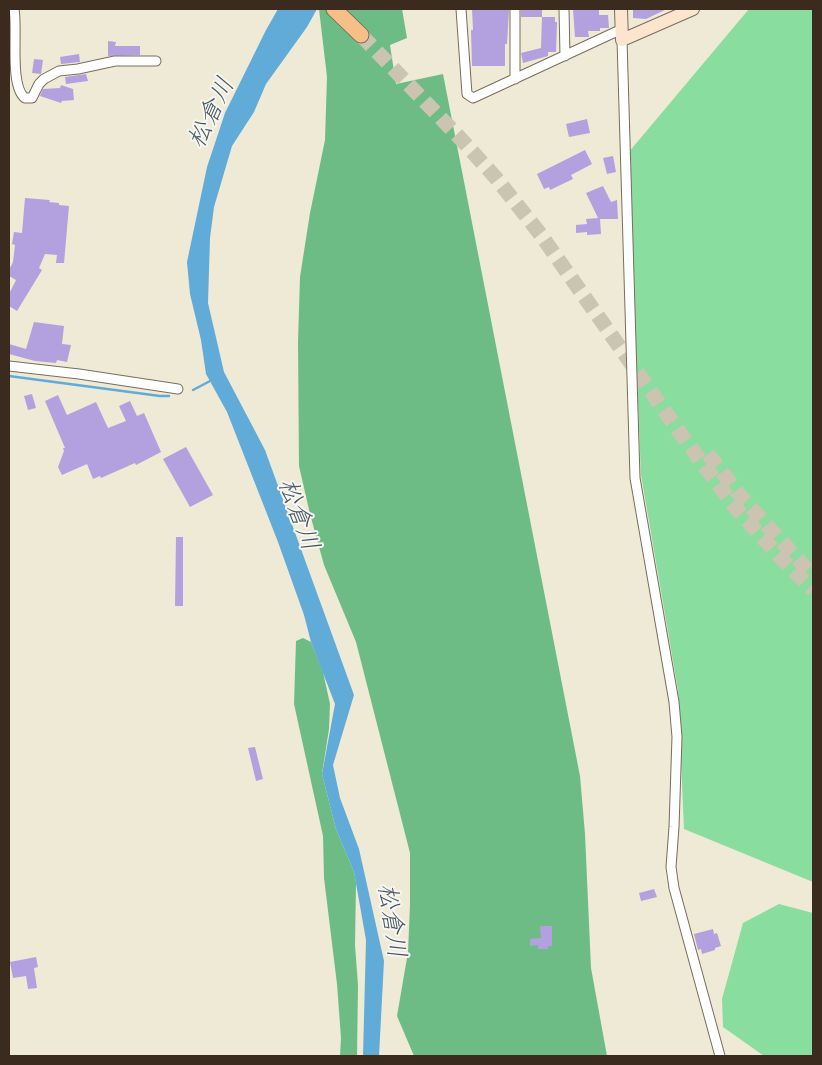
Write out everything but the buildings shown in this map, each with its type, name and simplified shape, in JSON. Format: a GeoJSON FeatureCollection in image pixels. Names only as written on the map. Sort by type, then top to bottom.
{"type":"FeatureCollection","features":[{"type":"Feature","properties":{"kind":"highway"},"geometry":{"type":"LineString","coordinates":[[339,10],[364,32]]}},
{"type":"Feature","properties":{"kind":"street"},"geometry":{"type":"LineString","coordinates":[[14,9],[15,72],[21,95],[25,98],[32,98],[38,84],[58,71],[84,68],[115,61],[156,61]]}},
{"type":"Feature","properties":{"kind":"street"},"geometry":{"type":"LineString","coordinates":[[461,9],[467,94],[470,97],[476,98],[565,56],[676,12],[693,9]]}},
{"type":"Feature","properties":{"kind":"street"},"geometry":{"type":"LineString","coordinates":[[515,9],[515,79]]}},
{"type":"Feature","properties":{"kind":"street"},"geometry":{"type":"LineString","coordinates":[[564,9],[565,56]]}},
{"type":"Feature","properties":{"kind":"street"},"geometry":{"type":"LineString","coordinates":[[621,9],[635,478],[667,656],[677,737],[671,867],[674,888],[720,1056]]}},
{"type":"Feature","properties":{"kind":"street"},"geometry":{"type":"LineString","coordinates":[[9,366],[79,374],[178,389]]}},
{"type":"Feature","properties":{"kind":"green space"},"geometry":{"type":"Polygon","coordinates":[[[319,9],[402,9],[407,38],[390,45],[396,84],[443,74],[580,776],[585,834],[591,968],[607,1056],[414,1056],[397,1016],[408,952],[410,853],[356,642],[324,565],[299,466],[298,342],[300,277],[310,213],[325,140],[327,77],[319,9]]]}},
{"type":"Feature","properties":{"kind":"green space"},"geometry":{"type":"Polygon","coordinates":[[[749,9],[813,9],[813,882],[684,829],[678,690],[641,475],[628,153],[749,9]]]}},
{"type":"Feature","properties":{"kind":"green space"},"geometry":{"type":"Polygon","coordinates":[[[303,638],[311,642],[323,672],[330,704],[329,729],[322,774],[336,829],[354,872],[356,883],[357,1056],[340,1056],[341,1038],[337,984],[324,878],[323,836],[294,704],[296,641],[303,638]]]}},
{"type":"Feature","properties":{"kind":"green space"},"geometry":{"type":"Polygon","coordinates":[[[779,904],[813,913],[813,1056],[764,1056],[723,1027],[722,999],[743,923],[779,904]]]}},
{"type":"Feature","properties":{"kind":"water"},"geometry":{"type":"Polygon","coordinates":[[[278,9],[317,9],[307,27],[266,84],[254,112],[232,146],[214,207],[210,238],[208,303],[224,372],[265,450],[354,695],[333,765],[340,798],[359,849],[384,961],[379,1056],[363,1056],[366,940],[354,872],[336,829],[322,774],[335,704],[311,642],[304,615],[278,542],[227,412],[206,374],[201,340],[190,294],[187,262],[207,167],[225,113],[278,9]]]}},
{"type":"Feature","properties":{"kind":"waterway"},"geometry":{"type":"LineString","coordinates":[[9,376],[169,396]]}},
{"type":"Feature","properties":{"kind":"waterway"},"geometry":{"type":"LineString","coordinates":[[193,390],[212,380]]}},
{"type":"Feature","properties":{"kind":"tunnel"},"geometry":{"type":"LineString","coordinates":[[361,35],[496,178],[541,235],[680,433],[735,507],[813,590]]}},
{"type":"Feature","properties":{"kind":"tunnel"},"geometry":{"type":"LineString","coordinates":[[708,454],[742,498],[813,576]]}},
{"type":"Feature","properties":{"kind":"water label","name":"松倉川"},"geometry":{"type":"Point","coordinates":[212,113]}},
{"type":"Feature","properties":{"kind":"water label","name":"松倉川"},"geometry":{"type":"Point","coordinates":[298,515]}},
{"type":"Feature","properties":{"kind":"water label","name":"松倉川"},"geometry":{"type":"Point","coordinates":[391,921]}}]}
